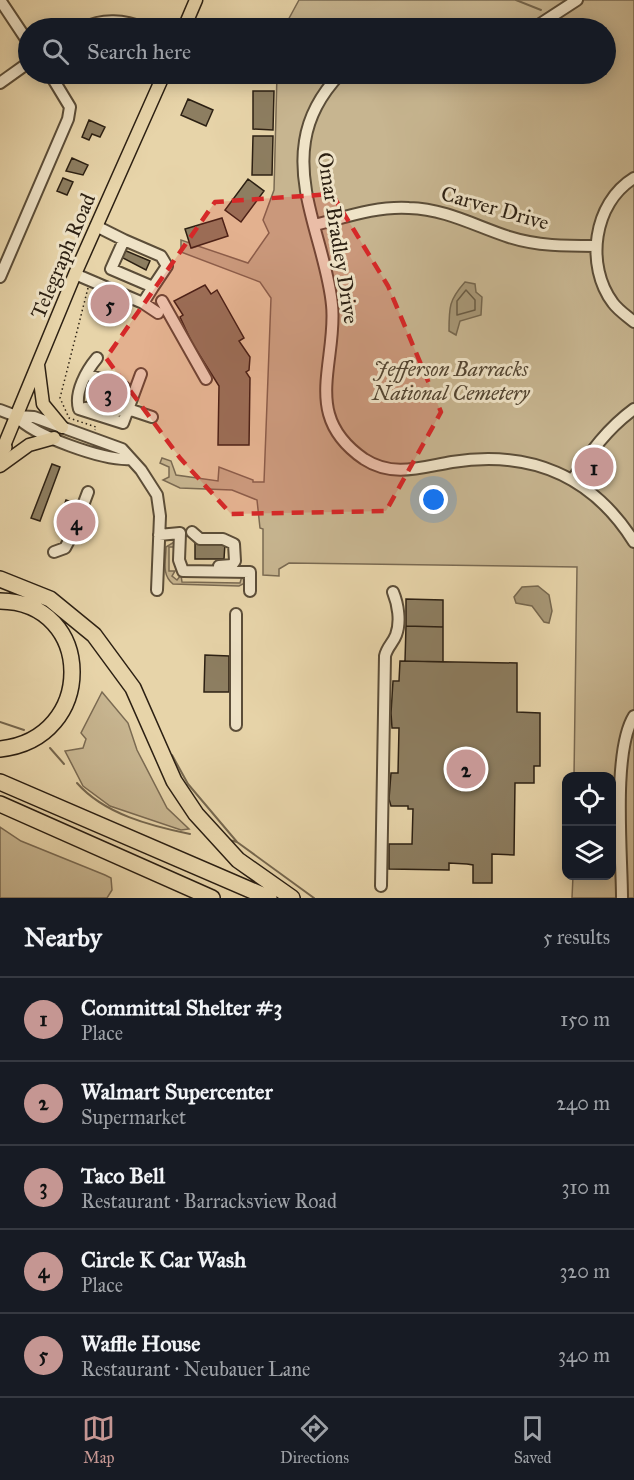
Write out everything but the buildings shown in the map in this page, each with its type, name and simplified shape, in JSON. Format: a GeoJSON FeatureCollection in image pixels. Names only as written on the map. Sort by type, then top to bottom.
{"type":"FeatureCollection","features":[{"type":"Feature","properties":{"kind":"highway"},"geometry":{"type":"LineString","coordinates":[[1,579],[50,599],[94,635],[132,688],[174,781],[196,814],[238,860],[292,898]]}},
{"type":"Feature","properties":{"kind":"highway"},"geometry":{"type":"LineString","coordinates":[[0,600],[19,603],[48,618],[66,642],[73,670],[70,697],[52,726],[28,742],[0,749]]}},
{"type":"Feature","properties":{"kind":"highway"},"geometry":{"type":"LineString","coordinates":[[0,782],[269,898]]}},
{"type":"Feature","properties":{"kind":"highway"},"geometry":{"type":"LineString","coordinates":[[0,804],[212,898]]}},
{"type":"Feature","properties":{"kind":"main road"},"geometry":{"type":"LineString","coordinates":[[188,18],[196,0]]}},
{"type":"Feature","properties":{"kind":"main road","name":"Telegraph Road"},"geometry":{"type":"LineString","coordinates":[[1,451],[75,274],[160,84]]}},
{"type":"Feature","properties":{"kind":"main road"},"geometry":{"type":"LineString","coordinates":[[38,364],[43,404],[62,427]]}},
{"type":"Feature","properties":{"kind":"main road"},"geometry":{"type":"LineString","coordinates":[[0,466],[28,445],[54,438]]}},
{"type":"Feature","properties":{"kind":"street"},"geometry":{"type":"LineString","coordinates":[[0,0],[18,27]]}},
{"type":"Feature","properties":{"kind":"street"},"geometry":{"type":"LineString","coordinates":[[549,18],[577,0]]}},
{"type":"Feature","properties":{"kind":"street"},"geometry":{"type":"LineString","coordinates":[[0,83],[18,70]]}},
{"type":"Feature","properties":{"kind":"street"},"geometry":{"type":"LineString","coordinates":[[1,274],[68,119],[70,107],[56,84]]}},
{"type":"Feature","properties":{"kind":"street","name":"Omar Bradley Drive"},"geometry":{"type":"LineString","coordinates":[[331,84],[315,109],[305,139],[304,173],[326,266],[333,308],[333,345],[326,387],[327,405],[333,424],[351,449],[372,464],[394,470],[415,470],[459,461],[502,458],[528,462],[573,479],[603,502],[634,542]]}},
{"type":"Feature","properties":{"kind":"street"},"geometry":{"type":"LineString","coordinates":[[634,178],[608,207],[595,246],[599,272],[606,293],[614,305],[634,322]]}},
{"type":"Feature","properties":{"kind":"street","name":"Carver Drive"},"geometry":{"type":"LineString","coordinates":[[315,225],[380,208],[409,207],[455,215],[522,241],[595,246]]}},
{"type":"Feature","properties":{"kind":"street"},"geometry":{"type":"LineString","coordinates":[[96,226],[123,243],[161,256],[166,266],[143,303]]}},
{"type":"Feature","properties":{"kind":"street"},"geometry":{"type":"LineString","coordinates":[[123,243],[111,269],[154,284]]}},
{"type":"Feature","properties":{"kind":"street"},"geometry":{"type":"LineString","coordinates":[[75,274],[143,303],[158,313]]}},
{"type":"Feature","properties":{"kind":"street"},"geometry":{"type":"LineString","coordinates":[[162,301],[206,379]]}},
{"type":"Feature","properties":{"kind":"street"},"geometry":{"type":"LineString","coordinates":[[79,409],[77,402],[87,372],[97,358]]}},
{"type":"Feature","properties":{"kind":"street"},"geometry":{"type":"LineString","coordinates":[[87,372],[136,387]]}},
{"type":"Feature","properties":{"kind":"street"},"geometry":{"type":"LineString","coordinates":[[79,409],[104,407],[118,411],[127,393],[124,387],[87,372]]}},
{"type":"Feature","properties":{"kind":"street"},"geometry":{"type":"LineString","coordinates":[[79,409],[123,423],[141,374]]}},
{"type":"Feature","properties":{"kind":"street"},"geometry":{"type":"LineString","coordinates":[[128,409],[152,417]]}},
{"type":"Feature","properties":{"kind":"street"},"geometry":{"type":"LineString","coordinates":[[573,479],[596,445],[615,423],[634,409]]}},
{"type":"Feature","properties":{"kind":"street"},"geometry":{"type":"LineString","coordinates":[[0,410],[16,416],[34,417],[122,449],[141,470],[157,495],[159,535],[157,590]]}},
{"type":"Feature","properties":{"kind":"street"},"geometry":{"type":"LineString","coordinates":[[16,416],[24,425],[54,438],[115,460],[131,459]]}},
{"type":"Feature","properties":{"kind":"street"},"geometry":{"type":"LineString","coordinates":[[79,516],[87,492]]}},
{"type":"Feature","properties":{"kind":"street"},"geometry":{"type":"LineString","coordinates":[[180,565],[227,566],[235,561],[236,547],[230,540],[200,539],[192,532]]}},
{"type":"Feature","properties":{"kind":"street"},"geometry":{"type":"LineString","coordinates":[[54,552],[64,548],[73,533]]}},
{"type":"Feature","properties":{"kind":"street"},"geometry":{"type":"LineString","coordinates":[[159,535],[180,533],[180,565],[183,572],[250,572],[250,591]]}},
{"type":"Feature","properties":{"kind":"street"},"geometry":{"type":"LineString","coordinates":[[381,886],[385,656],[387,647],[396,636],[398,605],[393,592]]}},
{"type":"Feature","properties":{"kind":"street"},"geometry":{"type":"LineString","coordinates":[[236,614],[236,725]]}},
{"type":"Feature","properties":{"kind":"street"},"geometry":{"type":"LineString","coordinates":[[622,898],[622,755],[627,731],[634,716]]}},
{"type":"Feature","properties":{"kind":"path"},"geometry":{"type":"LineString","coordinates":[[91,279],[60,398],[69,418],[96,427],[92,438]]}},
{"type":"Feature","properties":{"kind":"highlighted area"},"geometry":{"type":"Polygon","coordinates":[[[332,194],[388,286],[441,412],[386,511],[231,514],[180,458],[106,358],[215,202],[332,194]]]}},
{"type":"Feature","properties":{"kind":"green space","name":"Jefferson Barracks National Cemetery"},"geometry":{"type":"Polygon","coordinates":[[[299,0],[634,0],[634,898],[572,898],[573,880],[616,880],[616,772],[574,772],[577,567],[289,563],[279,569],[279,576],[263,575],[263,529],[260,528],[257,500],[232,490],[180,488],[163,480],[169,477],[169,467],[160,463],[162,458],[171,461],[176,475],[218,481],[219,467],[253,480],[253,482],[264,482],[271,298],[260,282],[181,252],[181,240],[190,243],[192,248],[198,246],[248,263],[269,233],[263,220],[274,190],[277,84],[616,84],[616,18],[289,18],[299,0]]]}},
{"type":"Feature","properties":{"kind":"green space"},"geometry":{"type":"Polygon","coordinates":[[[174,542],[174,547],[169,547],[169,571],[175,571],[172,576],[177,580],[181,575],[182,582],[240,583],[242,576],[245,583],[239,586],[173,584],[167,576],[165,562],[166,547],[174,542]]]}},
{"type":"Feature","properties":{"kind":"green space"},"geometry":{"type":"Polygon","coordinates":[[[102,692],[128,723],[137,750],[167,808],[189,829],[181,830],[110,806],[83,786],[65,751],[83,748],[86,739],[81,733],[102,692]]]}},
{"type":"Feature","properties":{"kind":"green space"},"geometry":{"type":"Polygon","coordinates":[[[0,827],[21,841],[111,878],[112,890],[107,898],[0,898],[0,827]]]}},
{"type":"Feature","properties":{"kind":"water"},"geometry":{"type":"Polygon","coordinates":[[[465,282],[475,284],[476,292],[482,297],[481,315],[460,321],[456,335],[449,331],[450,310],[453,299],[465,282]]]}},
{"type":"Feature","properties":{"kind":"water"},"geometry":{"type":"Polygon","coordinates":[[[538,586],[549,595],[552,611],[549,623],[544,622],[532,606],[516,603],[514,597],[522,587],[538,586]]]}},
{"type":"Feature","properties":{"kind":"waterway"},"geometry":{"type":"LineString","coordinates":[[516,0],[541,10]]}},
{"type":"Feature","properties":{"kind":"waterway"},"geometry":{"type":"LineString","coordinates":[[0,722],[24,730]]}},
{"type":"Feature","properties":{"kind":"waterway"},"geometry":{"type":"LineString","coordinates":[[50,748],[64,764]]}},
{"type":"Feature","properties":{"kind":"waterway"},"geometry":{"type":"LineString","coordinates":[[172,755],[188,784],[237,842]]}},
{"type":"Feature","properties":{"kind":"waterway"},"geometry":{"type":"LineString","coordinates":[[77,783],[88,794],[114,811],[144,823],[190,834]]}},
{"type":"Feature","properties":{"kind":"waterway"},"geometry":{"type":"LineString","coordinates":[[229,840],[237,842],[314,898]]}},
{"type":"Feature","properties":{"kind":"tunnel"},"geometry":{"type":"LineString","coordinates":[[73,533],[79,516]]}},
{"type":"Feature","properties":{"kind":"place","name":"Waffle House"},"geometry":{"type":"Point","coordinates":[110,304]}},
{"type":"Feature","properties":{"kind":"place","name":"Taco Bell"},"geometry":{"type":"Point","coordinates":[108,393]}},
{"type":"Feature","properties":{"kind":"place","name":"Committal Shelter #3"},"geometry":{"type":"Point","coordinates":[594,467]}},
{"type":"Feature","properties":{"kind":"place","name":"Circle K Car Wash"},"geometry":{"type":"Point","coordinates":[76,522]}},
{"type":"Feature","properties":{"kind":"place","name":"Walmart Supercenter"},"geometry":{"type":"Point","coordinates":[466,769]}}]}
